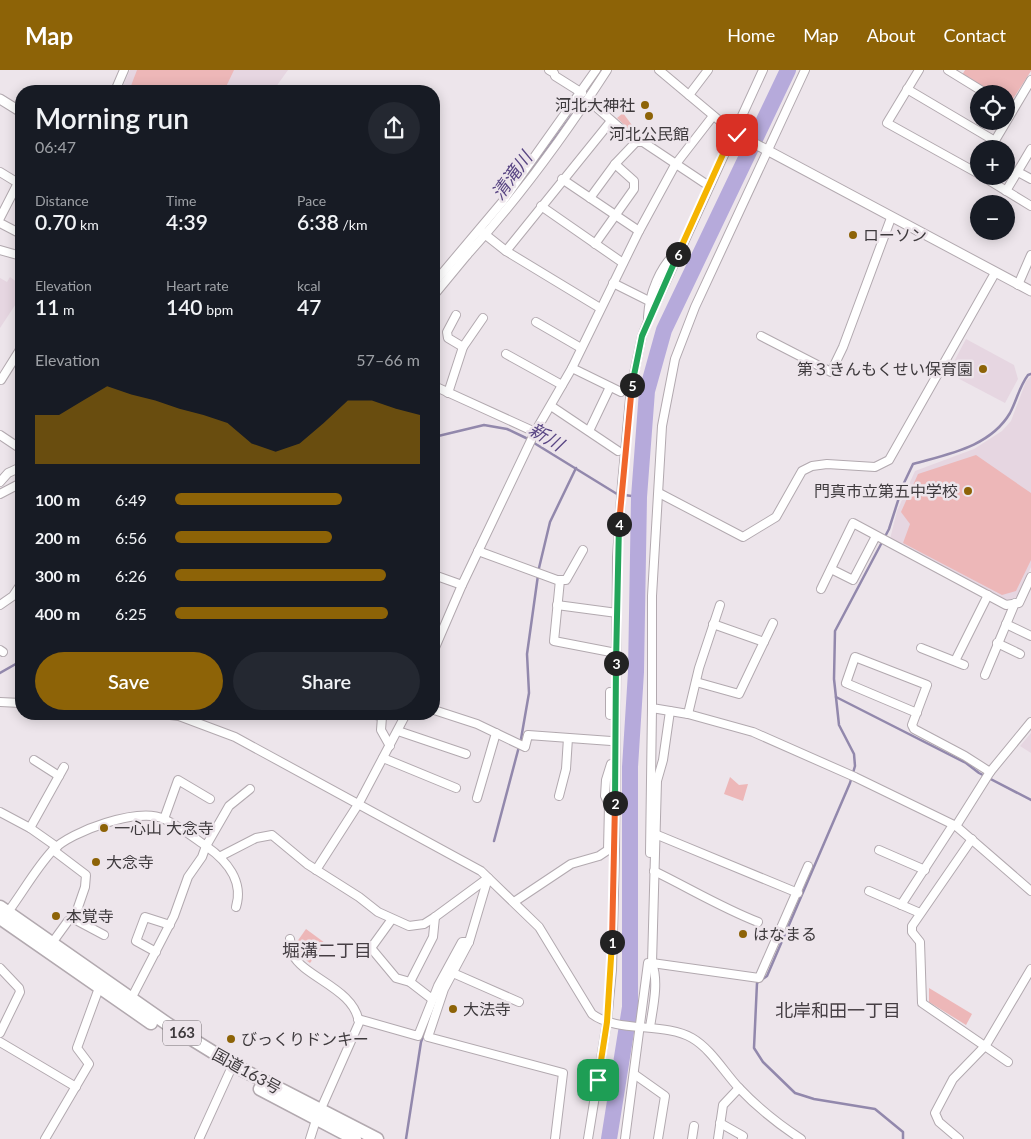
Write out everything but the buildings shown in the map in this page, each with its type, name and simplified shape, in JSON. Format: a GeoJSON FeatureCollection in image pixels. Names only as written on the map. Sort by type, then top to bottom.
{"type":"FeatureCollection","features":[{"type":"Feature","properties":{"kind":"highway","name":"国道163号"},"geometry":{"type":"LineString","coordinates":[[3,912],[52,943],[131,999],[355,1139]]}},
{"type":"Feature","properties":{"kind":"highway","name":"国道163号"},"geometry":{"type":"LineString","coordinates":[[3,912],[99,988],[230,1071],[318,1115],[377,1139]]}},
{"type":"Feature","properties":{"kind":"street"},"geometry":{"type":"LineString","coordinates":[[118,85],[124,70]]}},
{"type":"Feature","properties":{"kind":"street"},"geometry":{"type":"LineString","coordinates":[[549,70],[554,73],[554,76],[582,93]]}},
{"type":"Feature","properties":{"kind":"street"},"geometry":{"type":"LineString","coordinates":[[483,232],[582,93],[596,70]]}},
{"type":"Feature","properties":{"kind":"street"},"geometry":{"type":"LineString","coordinates":[[440,287],[465,253],[524,187],[588,100],[607,70]]}},
{"type":"Feature","properties":{"kind":"street"},"geometry":{"type":"LineString","coordinates":[[659,70],[735,134],[1031,291]]}},
{"type":"Feature","properties":{"kind":"street"},"geometry":{"type":"LineString","coordinates":[[689,94],[708,70]]}},
{"type":"Feature","properties":{"kind":"street"},"geometry":{"type":"LineString","coordinates":[[588,1139],[607,1022],[612,970],[617,557],[631,388],[642,336],[648,321],[763,70]]}},
{"type":"Feature","properties":{"kind":"street"},"geometry":{"type":"LineString","coordinates":[[650,1027],[655,996],[654,970],[650,963],[652,596],[662,426],[674,359],[703,290],[803,74],[808,76],[812,70]]}},
{"type":"Feature","properties":{"kind":"street"},"geometry":{"type":"LineString","coordinates":[[919,70],[887,123],[970,168]]}},
{"type":"Feature","properties":{"kind":"street"},"geometry":{"type":"LineString","coordinates":[[948,70],[972,85]]}},
{"type":"Feature","properties":{"kind":"street"},"geometry":{"type":"LineString","coordinates":[[1015,108],[1031,80]]}},
{"type":"Feature","properties":{"kind":"street"},"geometry":{"type":"LineString","coordinates":[[907,89],[993,140]]}},
{"type":"Feature","properties":{"kind":"street"},"geometry":{"type":"LineString","coordinates":[[0,99],[15,108]]}},
{"type":"Feature","properties":{"kind":"street"},"geometry":{"type":"LineString","coordinates":[[588,100],[636,142],[643,142],[709,186]]}},
{"type":"Feature","properties":{"kind":"street"},"geometry":{"type":"LineString","coordinates":[[440,636],[462,585],[533,437],[572,368],[639,231],[675,165],[714,116]]}},
{"type":"Feature","properties":{"kind":"street"},"geometry":{"type":"LineString","coordinates":[[506,251],[611,120]]}},
{"type":"Feature","properties":{"kind":"street"},"geometry":{"type":"LineString","coordinates":[[590,198],[615,164],[636,142]]}},
{"type":"Feature","properties":{"kind":"street"},"geometry":{"type":"LineString","coordinates":[[1006,191],[1031,149]]}},
{"type":"Feature","properties":{"kind":"street"},"geometry":{"type":"LineString","coordinates":[[595,244],[634,189],[634,181],[615,164]]}},
{"type":"Feature","properties":{"kind":"street"},"geometry":{"type":"LineString","coordinates":[[0,172],[15,178]]}},
{"type":"Feature","properties":{"kind":"street"},"geometry":{"type":"LineString","coordinates":[[1018,172],[1031,179]]}},
{"type":"Feature","properties":{"kind":"street"},"geometry":{"type":"LineString","coordinates":[[562,179],[639,231]]}},
{"type":"Feature","properties":{"kind":"street"},"geometry":{"type":"LineString","coordinates":[[997,185],[1031,206]]}},
{"type":"Feature","properties":{"kind":"street"},"geometry":{"type":"LineString","coordinates":[[0,218],[15,198]]}},
{"type":"Feature","properties":{"kind":"street"},"geometry":{"type":"LineString","coordinates":[[541,206],[623,263]]}},
{"type":"Feature","properties":{"kind":"street"},"geometry":{"type":"LineString","coordinates":[[761,336],[831,372],[843,347],[891,218]]}},
{"type":"Feature","properties":{"kind":"street"},"geometry":{"type":"LineString","coordinates":[[0,223],[15,231]]}},
{"type":"Feature","properties":{"kind":"street"},"geometry":{"type":"LineString","coordinates":[[483,232],[506,251],[600,308]]}},
{"type":"Feature","properties":{"kind":"street"},"geometry":{"type":"LineString","coordinates":[[648,321],[649,301],[668,260],[680,249]]}},
{"type":"Feature","properties":{"kind":"street"},"geometry":{"type":"LineString","coordinates":[[0,250],[15,254]]}},
{"type":"Feature","properties":{"kind":"street"},"geometry":{"type":"LineString","coordinates":[[440,277],[465,253]]}},
{"type":"Feature","properties":{"kind":"street"},"geometry":{"type":"LineString","coordinates":[[1018,284],[1031,254]]}},
{"type":"Feature","properties":{"kind":"street"},"geometry":{"type":"LineString","coordinates":[[659,493],[743,537],[776,517],[802,471],[812,466],[827,464],[875,467],[889,460],[995,273]]}},
{"type":"Feature","properties":{"kind":"street"},"geometry":{"type":"LineString","coordinates":[[613,283],[649,301]]}},
{"type":"Feature","properties":{"kind":"street"},"geometry":{"type":"LineString","coordinates":[[456,315],[447,332],[448,338],[463,346]]}},
{"type":"Feature","properties":{"kind":"street"},"geometry":{"type":"LineString","coordinates":[[448,393],[463,346],[483,318]]}},
{"type":"Feature","properties":{"kind":"street"},"geometry":{"type":"LineString","coordinates":[[536,322],[582,348]]}},
{"type":"Feature","properties":{"kind":"street"},"geometry":{"type":"LineString","coordinates":[[506,354],[562,385]]}},
{"type":"Feature","properties":{"kind":"street"},"geometry":{"type":"LineString","coordinates":[[0,380],[15,357]]}},
{"type":"Feature","properties":{"kind":"street"},"geometry":{"type":"LineString","coordinates":[[572,368],[621,392]]}},
{"type":"Feature","properties":{"kind":"street"},"geometry":{"type":"LineString","coordinates":[[589,431],[610,387]]}},
{"type":"Feature","properties":{"kind":"street"},"geometry":{"type":"LineString","coordinates":[[440,389],[533,437]]}},
{"type":"Feature","properties":{"kind":"street"},"geometry":{"type":"LineString","coordinates":[[551,406],[618,451]]}},
{"type":"Feature","properties":{"kind":"street"},"geometry":{"type":"LineString","coordinates":[[0,435],[15,445]]}},
{"type":"Feature","properties":{"kind":"street"},"geometry":{"type":"LineString","coordinates":[[0,482],[4,471]]}},
{"type":"Feature","properties":{"kind":"street"},"geometry":{"type":"LineString","coordinates":[[0,494],[15,486]]}},
{"type":"Feature","properties":{"kind":"street"},"geometry":{"type":"LineString","coordinates":[[821,589],[853,523],[1006,605],[1019,602],[1031,577]]}},
{"type":"Feature","properties":{"kind":"street"},"geometry":{"type":"LineString","coordinates":[[831,569],[853,580],[880,538]]}},
{"type":"Feature","properties":{"kind":"street"},"geometry":{"type":"LineString","coordinates":[[478,551],[537,573],[566,580],[583,550]]}},
{"type":"Feature","properties":{"kind":"street"},"geometry":{"type":"LineString","coordinates":[[440,577],[462,585]]}},
{"type":"Feature","properties":{"kind":"street"},"geometry":{"type":"LineString","coordinates":[[560,580],[554,641],[616,653]]}},
{"type":"Feature","properties":{"kind":"street"},"geometry":{"type":"LineString","coordinates":[[0,605],[5,604],[15,593]]}},
{"type":"Feature","properties":{"kind":"street"},"geometry":{"type":"LineString","coordinates":[[955,662],[988,595]]}},
{"type":"Feature","properties":{"kind":"street"},"geometry":{"type":"LineString","coordinates":[[985,675],[1014,603]]}},
{"type":"Feature","properties":{"kind":"street"},"geometry":{"type":"LineString","coordinates":[[688,714],[720,604]]}},
{"type":"Feature","properties":{"kind":"street"},"geometry":{"type":"LineString","coordinates":[[557,605],[617,613]]}},
{"type":"Feature","properties":{"kind":"street"},"geometry":{"type":"LineString","coordinates":[[713,624],[764,642]]}},
{"type":"Feature","properties":{"kind":"street"},"geometry":{"type":"LineString","coordinates":[[696,682],[739,694],[773,624]]}},
{"type":"Feature","properties":{"kind":"street"},"geometry":{"type":"LineString","coordinates":[[1006,624],[1031,636]]}},
{"type":"Feature","properties":{"kind":"street"},"geometry":{"type":"LineString","coordinates":[[997,643],[1020,654]]}},
{"type":"Feature","properties":{"kind":"street"},"geometry":{"type":"LineString","coordinates":[[921,648],[964,665]]}},
{"type":"Feature","properties":{"kind":"street"},"geometry":{"type":"LineString","coordinates":[[917,713],[846,684],[855,657],[928,686],[917,713],[912,725],[914,729],[966,756],[990,772]]}},
{"type":"Feature","properties":{"kind":"street"},"geometry":{"type":"LineString","coordinates":[[610,692],[612,795],[615,801]]}},
{"type":"Feature","properties":{"kind":"street"},"geometry":{"type":"LineString","coordinates":[[0,702],[15,703]]}},
{"type":"Feature","properties":{"kind":"street"},"geometry":{"type":"LineString","coordinates":[[652,708],[688,714],[753,732],[855,777],[955,826],[1031,891]]}},
{"type":"Feature","properties":{"kind":"street"},"geometry":{"type":"LineString","coordinates":[[625,1139],[650,963],[657,781],[663,760],[670,711]]}},
{"type":"Feature","properties":{"kind":"street"},"geometry":{"type":"LineString","coordinates":[[440,712],[477,724],[525,747],[528,735],[611,741]]}},
{"type":"Feature","properties":{"kind":"street"},"geometry":{"type":"LineString","coordinates":[[192,720],[235,737],[473,866],[539,927],[592,1014],[607,1022],[650,1027],[690,1036],[697,1040],[739,1088],[773,1121],[801,1139]]}},
{"type":"Feature","properties":{"kind":"street"},"geometry":{"type":"LineString","coordinates":[[382,720],[381,730],[390,746]]}},
{"type":"Feature","properties":{"kind":"street"},"geometry":{"type":"LineString","coordinates":[[316,870],[359,803],[403,720]]}},
{"type":"Feature","properties":{"kind":"street"},"geometry":{"type":"LineString","coordinates":[[901,905],[990,772],[1031,722]]}},
{"type":"Feature","properties":{"kind":"street"},"geometry":{"type":"LineString","coordinates":[[398,731],[466,754]]}},
{"type":"Feature","properties":{"kind":"street"},"geometry":{"type":"LineString","coordinates":[[477,798],[496,733]]}},
{"type":"Feature","properties":{"kind":"street"},"geometry":{"type":"LineString","coordinates":[[559,796],[566,769],[568,738]]}},
{"type":"Feature","properties":{"kind":"street"},"geometry":{"type":"LineString","coordinates":[[383,758],[456,788]]}},
{"type":"Feature","properties":{"kind":"street"},"geometry":{"type":"LineString","coordinates":[[34,760],[59,776]]}},
{"type":"Feature","properties":{"kind":"street"},"geometry":{"type":"LineString","coordinates":[[514,902],[571,864],[600,856],[608,850],[609,805],[605,796],[606,780],[611,764]]}},
{"type":"Feature","properties":{"kind":"street"},"geometry":{"type":"LineString","coordinates":[[30,828],[64,767]]}},
{"type":"Feature","properties":{"kind":"street"},"geometry":{"type":"LineString","coordinates":[[164,819],[178,780],[210,799]]}},
{"type":"Feature","properties":{"kind":"street"},"geometry":{"type":"LineString","coordinates":[[131,999],[170,925],[188,876],[202,857],[206,846],[229,806],[250,789]]}},
{"type":"Feature","properties":{"kind":"street"},"geometry":{"type":"LineString","coordinates":[[0,812],[30,828],[86,875],[83,896],[74,919]]}},
{"type":"Feature","properties":{"kind":"street"},"geometry":{"type":"LineString","coordinates":[[3,912],[55,848],[71,836],[138,816],[164,819],[221,856],[237,882],[239,898],[236,906]]}},
{"type":"Feature","properties":{"kind":"street"},"geometry":{"type":"LineString","coordinates":[[221,856],[266,834],[272,835],[316,870],[359,897],[378,912],[409,926],[417,926],[435,917],[488,878]]}},
{"type":"Feature","properties":{"kind":"street"},"geometry":{"type":"LineString","coordinates":[[655,834],[798,893]]}},
{"type":"Feature","properties":{"kind":"street"},"geometry":{"type":"LineString","coordinates":[[972,839],[912,926],[912,932],[920,942],[922,1002],[1008,1062]]}},
{"type":"Feature","properties":{"kind":"street"},"geometry":{"type":"LineString","coordinates":[[879,850],[925,870]]}},
{"type":"Feature","properties":{"kind":"street"},"geometry":{"type":"LineString","coordinates":[[650,963],[759,978],[798,893],[808,866]]}},
{"type":"Feature","properties":{"kind":"street"},"geometry":{"type":"LineString","coordinates":[[654,871],[706,896],[727,911],[758,922]]}},
{"type":"Feature","properties":{"kind":"street"},"geometry":{"type":"LineString","coordinates":[[488,878],[469,942],[433,1018],[428,1037],[563,1073],[556,1139]]}},
{"type":"Feature","properties":{"kind":"street"},"geometry":{"type":"LineString","coordinates":[[869,891],[920,914]]}},
{"type":"Feature","properties":{"kind":"street"},"geometry":{"type":"LineString","coordinates":[[410,982],[433,937],[435,917]]}},
{"type":"Feature","properties":{"kind":"street"},"geometry":{"type":"LineString","coordinates":[[156,952],[136,941],[145,918],[170,925]]}},
{"type":"Feature","properties":{"kind":"street"},"geometry":{"type":"LineString","coordinates":[[52,943],[68,921],[74,919],[104,934]]}},
{"type":"Feature","properties":{"kind":"street"},"geometry":{"type":"LineString","coordinates":[[392,919],[371,948],[396,978],[410,982],[432,999]]}},
{"type":"Feature","properties":{"kind":"street"},"geometry":{"type":"LineString","coordinates":[[290,940],[292,952],[296,960],[347,1000],[358,1014],[358,1019],[310,1139]]}},
{"type":"Feature","properties":{"kind":"street"},"geometry":{"type":"LineString","coordinates":[[358,1019],[418,1036],[432,999],[462,942],[469,942]]}},
{"type":"Feature","properties":{"kind":"street"},"geometry":{"type":"LineString","coordinates":[[0,968],[19,988],[20,992],[0,1033]]}},
{"type":"Feature","properties":{"kind":"street"},"geometry":{"type":"LineString","coordinates":[[959,1139],[938,1122],[936,1112],[953,1079],[986,1045],[1031,969]]}},
{"type":"Feature","properties":{"kind":"street"},"geometry":{"type":"LineString","coordinates":[[453,973],[519,1002]]}},
{"type":"Feature","properties":{"kind":"street"},"geometry":{"type":"LineString","coordinates":[[45,1139],[90,1064],[77,1048],[99,988]]}},
{"type":"Feature","properties":{"kind":"street"},"geometry":{"type":"LineString","coordinates":[[0,1042],[76,1087]]}},
{"type":"Feature","properties":{"kind":"street"},"geometry":{"type":"LineString","coordinates":[[199,1139],[230,1071]]}},
{"type":"Feature","properties":{"kind":"street"},"geometry":{"type":"LineString","coordinates":[[634,1074],[665,1096],[658,1139]]}},
{"type":"Feature","properties":{"kind":"street"},"geometry":{"type":"LineString","coordinates":[[718,1139],[723,1106],[739,1088]]}},
{"type":"Feature","properties":{"kind":"street"},"geometry":{"type":"LineString","coordinates":[[720,1123],[743,1136],[742,1139]]}},
{"type":"Feature","properties":{"kind":"street"},"geometry":{"type":"LineString","coordinates":[[692,1139],[694,1126]]}},
{"type":"Feature","properties":{"kind":"shaded area"},"geometry":{"type":"Polygon","coordinates":[[[130,70],[288,70],[277,85],[124,85],[130,70]]]}},
{"type":"Feature","properties":{"kind":"shaded area"},"geometry":{"type":"Polygon","coordinates":[[[137,70],[234,70],[227,85],[131,85],[137,70]]]}},
{"type":"Feature","properties":{"kind":"shaded area"},"geometry":{"type":"Polygon","coordinates":[[[965,70],[1031,70],[1015,96],[1015,85],[980,85],[962,75],[965,70]]]}},
{"type":"Feature","properties":{"kind":"shaded area"},"geometry":{"type":"Polygon","coordinates":[[[623,113],[640,136],[637,137],[617,118],[623,113]]]}},
{"type":"Feature","properties":{"kind":"shaded area"},"geometry":{"type":"Polygon","coordinates":[[[10,277],[15,281],[15,305],[0,328],[0,278],[7,282],[10,277]]]}},
{"type":"Feature","properties":{"kind":"shaded area","name":"第３きんもくせい保育園"},"geometry":{"type":"Polygon","coordinates":[[[966,339],[1014,365],[1018,379],[1005,403],[948,373],[966,339]]]}},
{"type":"Feature","properties":{"kind":"shaded area","name":"門真市立第五中学校"},"geometry":{"type":"Polygon","coordinates":[[[1031,376],[1031,567],[1017,597],[1007,601],[890,539],[897,511],[915,471],[974,449],[1002,431],[1011,421],[1026,381],[1031,376]]]}},
{"type":"Feature","properties":{"kind":"shaded area","name":"門真市立第五中学校"},"geometry":{"type":"Polygon","coordinates":[[[976,455],[1031,493],[1031,560],[1016,591],[1002,595],[903,543],[910,524],[901,512],[918,474],[976,455]]]}},
{"type":"Feature","properties":{"kind":"shaded area"},"geometry":{"type":"Polygon","coordinates":[[[1031,733],[1031,753],[1020,746],[1031,733]]]}},
{"type":"Feature","properties":{"kind":"shaded area"},"geometry":{"type":"Polygon","coordinates":[[[730,777],[739,785],[748,784],[743,801],[724,794],[730,777]]]}},
{"type":"Feature","properties":{"kind":"shaded area"},"geometry":{"type":"Polygon","coordinates":[[[306,929],[325,943],[310,963],[296,953],[294,946],[306,929]]]}},
{"type":"Feature","properties":{"kind":"shaded area"},"geometry":{"type":"Polygon","coordinates":[[[929,988],[972,1014],[966,1025],[929,1002],[929,988]]]}},
{"type":"Feature","properties":{"kind":"waterway"},"geometry":{"type":"LineString","coordinates":[[609,1139],[630,1007],[630,767],[636,672],[639,497],[647,391],[664,330],[788,70]]}},
{"type":"Feature","properties":{"kind":"waterway","name":"清滝川"},"geometry":{"type":"LineString","coordinates":[[521,185],[572,115]]}},
{"type":"Feature","properties":{"kind":"waterway"},"geometry":{"type":"LineString","coordinates":[[903,1139],[903,1132],[875,1109],[814,1099],[795,1093],[763,1062],[754,1048],[757,983],[767,976],[850,783],[855,766],[854,754],[839,725],[834,679],[835,631],[889,529],[903,485],[913,464],[967,448],[991,434],[1002,425],[1010,413],[1022,384],[1028,375],[1031,374]]}},
{"type":"Feature","properties":{"kind":"waterway","name":"新川"},"geometry":{"type":"LineString","coordinates":[[440,436],[484,425],[507,429],[526,438],[617,494],[639,497]]}},
{"type":"Feature","properties":{"kind":"waterway"},"geometry":{"type":"LineString","coordinates":[[494,841],[521,739],[529,693],[527,654],[539,568],[550,522],[576,468]]}},
{"type":"Feature","properties":{"kind":"waterway","name":"新川"},"geometry":{"type":"LineString","coordinates":[[0,673],[15,664]]}},
{"type":"Feature","properties":{"kind":"waterway"},"geometry":{"type":"LineString","coordinates":[[836,697],[966,763],[979,773],[1031,800]]}},
{"type":"Feature","properties":{"kind":"waterway"},"geometry":{"type":"LineString","coordinates":[[406,1139],[421,1042],[430,1016]]}},
{"type":"Feature","properties":{"kind":"place","name":"河北大神社"},"geometry":{"type":"Point","coordinates":[645,105]}},
{"type":"Feature","properties":{"kind":"place","name":"河北公民館"},"geometry":{"type":"Point","coordinates":[649,116]}},
{"type":"Feature","properties":{"kind":"place","name":"ローソン"},"geometry":{"type":"Point","coordinates":[853,235]}},
{"type":"Feature","properties":{"kind":"place","name":"第３きんもくせい保育園"},"geometry":{"type":"Point","coordinates":[983,369]}},
{"type":"Feature","properties":{"kind":"place","name":"門真市立第五中学校"},"geometry":{"type":"Point","coordinates":[968,491]}},
{"type":"Feature","properties":{"kind":"place","name":"一心山 大念寺"},"geometry":{"type":"Point","coordinates":[104,828]}},
{"type":"Feature","properties":{"kind":"place","name":"大念寺"},"geometry":{"type":"Point","coordinates":[96,862]}},
{"type":"Feature","properties":{"kind":"place","name":"本覚寺"},"geometry":{"type":"Point","coordinates":[56,916]}},
{"type":"Feature","properties":{"kind":"place","name":"はなまる"},"geometry":{"type":"Point","coordinates":[743,934]}},
{"type":"Feature","properties":{"kind":"place","name":"大法寺"},"geometry":{"type":"Point","coordinates":[453,1009]}},
{"type":"Feature","properties":{"kind":"place","name":"びっくりドンキー"},"geometry":{"type":"Point","coordinates":[231,1039]}},
{"type":"Feature","properties":{"kind":"district","name":"堀溝二丁目"},"geometry":{"type":"Point","coordinates":[327,951]}},
{"type":"Feature","properties":{"kind":"district","name":"北岸和田一丁目"},"geometry":{"type":"Point","coordinates":[838,1011]}},
{"type":"Feature","properties":{"kind":"route"},"geometry":{"type":"LineString","coordinates":[[598,1080],[607,1022],[612,970],[615,852],[617,557],[631,388],[642,336],[648,321],[733,132],[737,135]]}}]}
